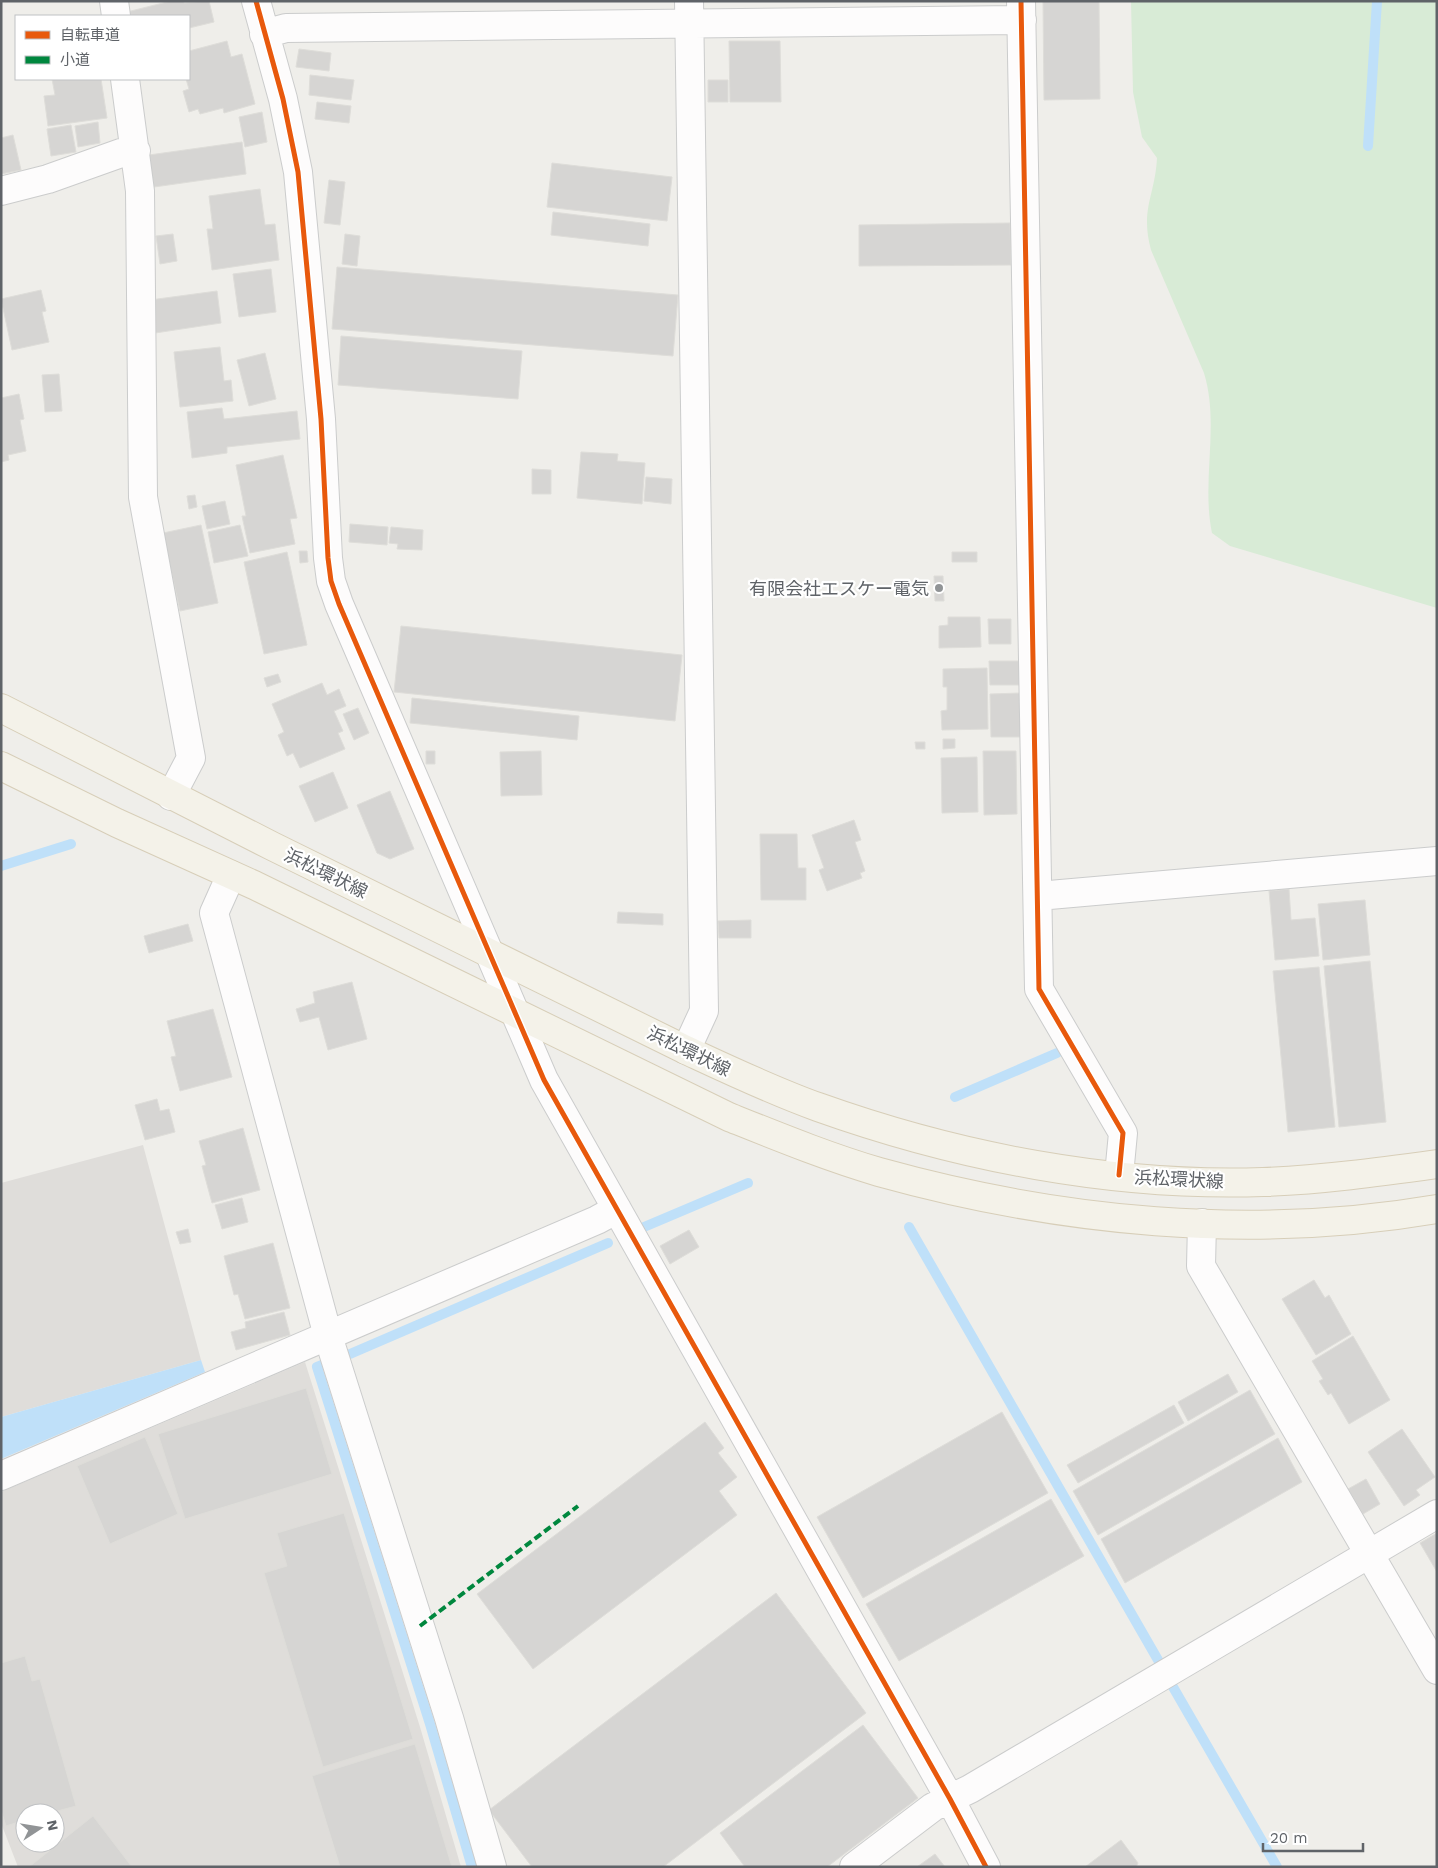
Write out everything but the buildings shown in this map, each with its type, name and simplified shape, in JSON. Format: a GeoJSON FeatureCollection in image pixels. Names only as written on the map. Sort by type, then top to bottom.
{"type":"FeatureCollection","features":[{"type":"Feature","properties":{"kind":"main road","name":"浜松環状線"},"geometry":{"type":"LineString","coordinates":[[1,708],[171,796],[686,1050],[817,1107],[889,1130],[962,1150],[1036,1164],[1119,1176],[1187,1181],[1263,1182],[1373,1173],[1437,1164]]}},
{"type":"Feature","properties":{"kind":"main road"},"geometry":{"type":"LineString","coordinates":[[1,766],[117,823],[232,875],[730,1117],[803,1147],[877,1171],[953,1191],[1029,1207],[1107,1217],[1202,1223],[1264,1224],[1342,1221],[1437,1209]]}},
{"type":"Feature","properties":{"kind":"street"},"geometry":{"type":"LineString","coordinates":[[114,1],[116,15]]}},
{"type":"Feature","properties":{"kind":"street"},"geometry":{"type":"LineString","coordinates":[[256,1],[283,99],[298,172],[320,409],[331,581],[544,1080],[950,1799],[986,1867]]}},
{"type":"Feature","properties":{"kind":"street"},"geometry":{"type":"LineString","coordinates":[[264,34],[286,28],[689,12],[1021,11],[1039,989],[1123,1133],[1119,1176]]}},
{"type":"Feature","properties":{"kind":"street"},"geometry":{"type":"LineString","coordinates":[[686,1050],[704,1011],[689,12]]}},
{"type":"Feature","properties":{"kind":"street"},"geometry":{"type":"LineString","coordinates":[[125,80],[136,151],[141,213],[141,456],[143,497],[191,758],[171,796]]}},
{"type":"Feature","properties":{"kind":"street"},"geometry":{"type":"LineString","coordinates":[[1,191],[48,179],[121,153],[136,151]]}},
{"type":"Feature","properties":{"kind":"street"},"geometry":{"type":"LineString","coordinates":[[1038,896],[1437,861]]}},
{"type":"Feature","properties":{"kind":"street"},"geometry":{"type":"LineString","coordinates":[[232,875],[214,914],[328,1336],[449,1718],[492,1867]]}},
{"type":"Feature","properties":{"kind":"street"},"geometry":{"type":"LineString","coordinates":[[1,1476],[598,1220],[617,1209]]}},
{"type":"Feature","properties":{"kind":"street"},"geometry":{"type":"LineString","coordinates":[[1202,1223],[1201,1266],[1437,1670]]}},
{"type":"Feature","properties":{"kind":"street"},"geometry":{"type":"LineString","coordinates":[[854,1867],[933,1807],[950,1799],[1437,1514]]}},
{"type":"Feature","properties":{"kind":"shaded area"},"geometry":{"type":"Polygon","coordinates":[[[143,1145],[201,1360],[1,1417],[1,1183],[143,1145]]]}},
{"type":"Feature","properties":{"kind":"shaded area"},"geometry":{"type":"Polygon","coordinates":[[[305,1362],[420,1727],[461,1867],[18,1867],[1,1823],[1,1492],[305,1362]]]}},
{"type":"Feature","properties":{"kind":"green space"},"geometry":{"type":"Polygon","coordinates":[[[1131,1],[1437,1],[1437,608],[1230,546],[1212,533],[1208,493],[1211,433],[1210,412],[1204,373],[1151,250],[1148,236],[1148,213],[1157,158],[1142,137],[1133,92],[1131,1]]]}},
{"type":"Feature","properties":{"kind":"water"},"geometry":{"type":"Polygon","coordinates":[[[201,1360],[205,1372],[1,1459],[1,1417],[201,1360]]]}},
{"type":"Feature","properties":{"kind":"waterway"},"geometry":{"type":"LineString","coordinates":[[1368,146],[1377,1]]}},
{"type":"Feature","properties":{"kind":"waterway"},"geometry":{"type":"LineString","coordinates":[[1,866],[71,844]]}},
{"type":"Feature","properties":{"kind":"waterway"},"geometry":{"type":"LineString","coordinates":[[955,1097],[1057,1053]]}},
{"type":"Feature","properties":{"kind":"waterway"},"geometry":{"type":"LineString","coordinates":[[644,1227],[748,1183]]}},
{"type":"Feature","properties":{"kind":"waterway"},"geometry":{"type":"LineString","coordinates":[[909,1227],[1158,1660]]}},
{"type":"Feature","properties":{"kind":"waterway"},"geometry":{"type":"LineString","coordinates":[[350,1354],[608,1243]]}},
{"type":"Feature","properties":{"kind":"waterway"},"geometry":{"type":"LineString","coordinates":[[322,1365],[317,1367],[430,1724],[472,1867]]}},
{"type":"Feature","properties":{"kind":"waterway"},"geometry":{"type":"LineString","coordinates":[[1173,1687],[1277,1867]]}},
{"type":"Feature","properties":{"kind":"marked path"},"geometry":{"type":"LineString","coordinates":[[420,1626],[578,1506]]}},
{"type":"Feature","properties":{"kind":"cycle path"},"geometry":{"type":"LineString","coordinates":[[256,1],[283,99],[298,172],[321,419],[328,558],[331,581],[339,604],[544,1080],[950,1799],[986,1867]]}},
{"type":"Feature","properties":{"kind":"cycle path"},"geometry":{"type":"LineString","coordinates":[[1021,1],[1039,989],[1123,1133],[1119,1175]]}},
{"type":"Feature","properties":{"kind":"place","name":"有限会社エスケー電気"},"geometry":{"type":"Point","coordinates":[939,588]}}]}
